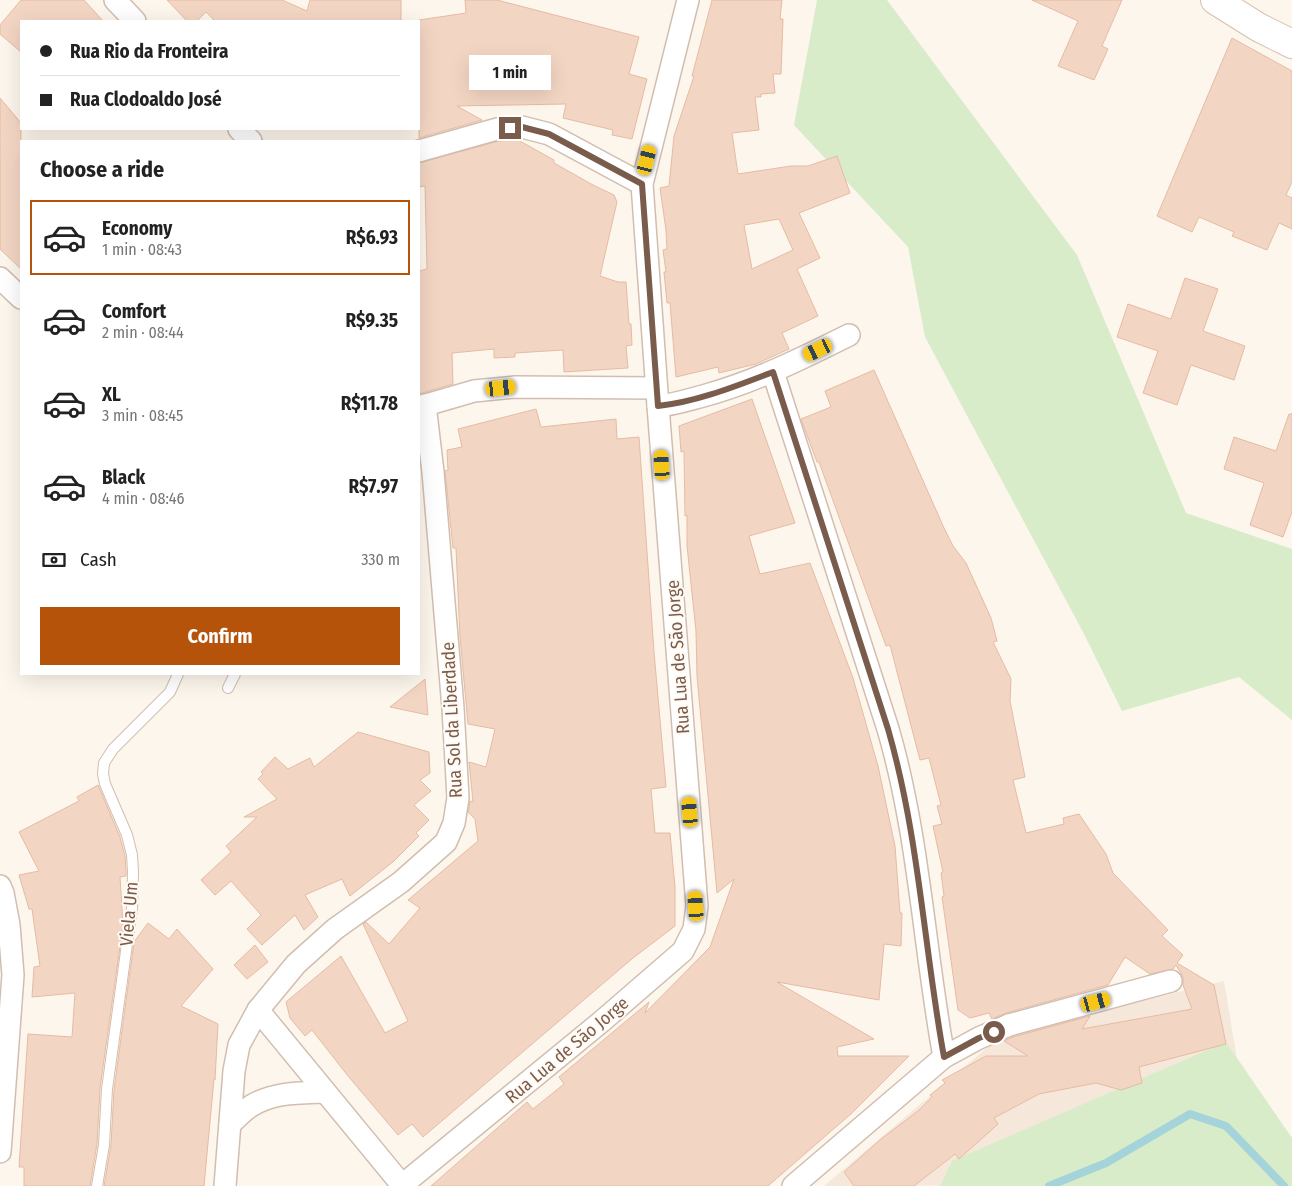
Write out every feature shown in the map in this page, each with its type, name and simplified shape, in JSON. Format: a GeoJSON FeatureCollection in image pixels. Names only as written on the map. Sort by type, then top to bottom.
{"type":"FeatureCollection","features":[{"type":"Feature","properties":{"kind":"main road"},"geometry":{"type":"LineString","coordinates":[[1215,0],[1258,27],[1292,44]]}},
{"type":"Feature","properties":{"kind":"street"},"geometry":{"type":"LineString","coordinates":[[115,0],[134,20]]}},
{"type":"Feature","properties":{"kind":"street","name":"Rua Lua de São Jorge"},"geometry":{"type":"LineString","coordinates":[[402,1186],[683,951],[694,929],[696,906],[642,184],[688,0]]}},
{"type":"Feature","properties":{"kind":"street"},"geometry":{"type":"LineString","coordinates":[[420,151],[497,130],[522,127],[549,134],[642,184]]}},
{"type":"Feature","properties":{"kind":"street"},"geometry":{"type":"LineString","coordinates":[[240,130],[251,140]]}},
{"type":"Feature","properties":{"kind":"street"},"geometry":{"type":"LineString","coordinates":[[0,278],[20,297]]}},
{"type":"Feature","properties":{"kind":"street"},"geometry":{"type":"LineString","coordinates":[[422,406],[474,391],[515,387],[657,397],[671,405],[731,388],[773,372],[849,335]]}},
{"type":"Feature","properties":{"kind":"street"},"geometry":{"type":"LineString","coordinates":[[773,372],[885,719],[900,772],[917,867],[934,1003],[944,1057]]}},
{"type":"Feature","properties":{"kind":"street","name":"Rua Sol da Liberdade"},"geometry":{"type":"LineString","coordinates":[[225,1186],[234,1071],[240,1045],[258,1010],[296,964],[335,929],[401,882],[446,842],[454,823],[458,798],[452,708],[433,472],[422,406]]}},
{"type":"Feature","properties":{"kind":"street"},"geometry":{"type":"LineString","coordinates":[[0,886],[9,925],[0,1152]]}},
{"type":"Feature","properties":{"kind":"street"},"geometry":{"type":"LineString","coordinates":[[793,1186],[944,1057],[979,1038],[1009,1025],[1171,981]]}},
{"type":"Feature","properties":{"kind":"street"},"geometry":{"type":"LineString","coordinates":[[258,1010],[402,1186]]}},
{"type":"Feature","properties":{"kind":"street"},"geometry":{"type":"LineString","coordinates":[[230,1124],[250,1106],[274,1096],[325,1092]]}},
{"type":"Feature","properties":{"kind":"lane","name":"Viela Um"},"geometry":{"type":"LineString","coordinates":[[97,1186],[104,1145],[107,1089],[132,908],[133,881],[132,854],[127,835],[105,784],[103,774],[104,763],[113,749],[170,692],[178,675]]}},
{"type":"Feature","properties":{"kind":"lane"},"geometry":{"type":"LineString","coordinates":[[228,688],[234,675]]}},
{"type":"Feature","properties":{"kind":"shaded area"},"geometry":{"type":"Polygon","coordinates":[[[1224,981],[1258,1185],[824,1186],[1002,1035],[1224,981]]]}},
{"type":"Feature","properties":{"kind":"green space"},"geometry":{"type":"Polygon","coordinates":[[[817,0],[887,0],[1077,255],[1186,513],[1292,549],[1292,720],[1239,677],[1122,711],[1083,632],[925,337],[908,247],[794,125],[817,0]]]}},
{"type":"Feature","properties":{"kind":"green space"},"geometry":{"type":"Polygon","coordinates":[[[1226,1042],[1292,1138],[1292,1186],[940,1186],[952,1161],[1226,1042]]]}},
{"type":"Feature","properties":{"kind":"building"},"geometry":{"type":"Polygon","coordinates":[[[21,0],[84,0],[102,20],[20,20],[20,51],[0,34],[0,25],[21,0]]]}},
{"type":"Feature","properties":{"kind":"building"},"geometry":{"type":"Polygon","coordinates":[[[167,0],[282,0],[307,11],[310,0],[401,0],[401,20],[214,20],[206,12],[198,20],[186,20],[167,0]]]}},
{"type":"Feature","properties":{"kind":"building"},"geometry":{"type":"Polygon","coordinates":[[[465,0],[497,0],[639,37],[629,74],[647,79],[632,139],[612,135],[613,130],[563,118],[566,104],[457,106],[482,120],[419,138],[419,20],[466,13],[465,0]]]}},
{"type":"Feature","properties":{"kind":"building"},"geometry":{"type":"Polygon","coordinates":[[[712,0],[782,0],[780,19],[783,19],[781,74],[773,74],[775,93],[761,94],[761,97],[755,97],[759,130],[732,133],[738,174],[791,166],[808,166],[837,156],[850,193],[799,213],[820,258],[797,269],[818,316],[782,333],[789,349],[756,364],[719,373],[718,367],[676,377],[670,303],[667,303],[664,272],[666,272],[663,250],[667,249],[660,188],[669,186],[674,136],[694,76],[692,76],[712,0]],[[779,219],[744,225],[752,269],[793,250],[779,219]]]}},
{"type":"Feature","properties":{"kind":"building"},"geometry":{"type":"Polygon","coordinates":[[[1032,0],[1122,0],[1102,46],[1108,49],[1094,80],[1058,66],[1078,21],[1032,0]]]}},
{"type":"Feature","properties":{"kind":"building"},"geometry":{"type":"Polygon","coordinates":[[[1232,38],[1292,71],[1292,182],[1286,195],[1292,198],[1292,229],[1279,223],[1267,250],[1232,236],[1234,232],[1199,217],[1192,232],[1157,216],[1232,38]]]}},
{"type":"Feature","properties":{"kind":"building"},"geometry":{"type":"Polygon","coordinates":[[[0,98],[20,122],[21,130],[20,268],[0,249],[0,98]]]}},
{"type":"Feature","properties":{"kind":"building"},"geometry":{"type":"Polygon","coordinates":[[[518,140],[554,160],[554,163],[614,195],[617,202],[600,276],[618,282],[626,282],[632,345],[626,346],[628,368],[564,372],[563,350],[515,353],[515,357],[494,358],[494,349],[452,353],[453,384],[420,394],[420,271],[427,269],[425,186],[420,187],[420,163],[499,141],[518,140]]]}},
{"type":"Feature","properties":{"kind":"building"},"geometry":{"type":"Polygon","coordinates":[[[1185,278],[1218,289],[1203,331],[1245,346],[1234,380],[1191,365],[1177,405],[1143,393],[1158,351],[1117,337],[1128,304],[1171,319],[1185,278]]]}},
{"type":"Feature","properties":{"kind":"building"},"geometry":{"type":"Polygon","coordinates":[[[874,370],[944,528],[953,546],[966,563],[991,618],[997,641],[993,642],[1011,679],[1010,701],[1025,777],[1013,780],[1026,833],[1064,824],[1063,818],[1079,814],[1106,854],[1113,873],[1168,930],[1162,936],[1183,955],[1177,963],[1214,985],[1226,1044],[1139,1067],[1142,1083],[1121,1090],[1096,1083],[1039,1094],[994,1118],[998,1124],[959,1159],[955,1154],[914,1186],[854,1186],[844,1172],[881,1139],[918,1111],[932,1097],[930,1095],[945,1083],[942,1080],[986,1056],[1028,1056],[1004,1041],[1013,1037],[1090,1016],[1082,1029],[1192,1009],[1183,985],[1183,977],[1176,965],[1173,969],[1150,974],[1125,957],[1108,985],[1006,1013],[992,1019],[989,1013],[970,1018],[958,1010],[942,897],[944,896],[941,873],[943,872],[933,826],[942,824],[937,806],[941,805],[929,758],[920,760],[890,645],[886,646],[819,462],[817,462],[801,419],[831,407],[825,391],[874,370]]]}},
{"type":"Feature","properties":{"kind":"building"},"geometry":{"type":"Polygon","coordinates":[[[752,399],[795,523],[749,536],[760,574],[810,563],[853,678],[878,766],[895,846],[900,913],[902,913],[901,946],[884,944],[879,1000],[777,982],[874,1039],[837,1047],[838,1056],[909,1056],[852,1113],[768,1186],[431,1186],[527,1102],[533,1109],[564,1084],[559,1077],[649,1002],[645,1013],[710,947],[734,879],[717,893],[697,676],[696,631],[687,546],[684,451],[681,452],[679,426],[752,399]]]}},
{"type":"Feature","properties":{"kind":"building"},"geometry":{"type":"Polygon","coordinates":[[[536,409],[541,427],[616,419],[617,439],[639,437],[654,652],[666,787],[651,789],[655,833],[670,833],[675,887],[675,926],[633,958],[423,1137],[412,1124],[398,1135],[312,1030],[305,1036],[290,1018],[286,1002],[341,956],[385,1033],[408,1021],[363,924],[366,922],[389,944],[420,908],[408,900],[478,841],[475,819],[468,812],[470,801],[473,802],[469,762],[486,767],[495,729],[468,724],[460,637],[456,548],[453,548],[445,471],[448,470],[447,450],[462,447],[458,429],[536,409]]]}},
{"type":"Feature","properties":{"kind":"building"},"geometry":{"type":"Polygon","coordinates":[[[1289,414],[1292,414],[1292,512],[1283,537],[1250,525],[1264,483],[1224,469],[1234,437],[1276,451],[1289,414]]]}},
{"type":"Feature","properties":{"kind":"building"},"geometry":{"type":"Polygon","coordinates":[[[425,679],[428,715],[390,707],[425,679]]]}},
{"type":"Feature","properties":{"kind":"building"},"geometry":{"type":"Polygon","coordinates":[[[358,732],[429,752],[430,773],[420,780],[431,791],[414,805],[429,820],[416,833],[419,836],[394,861],[350,896],[342,879],[305,895],[318,917],[304,930],[295,915],[262,945],[247,929],[261,915],[231,881],[215,895],[201,880],[231,852],[226,846],[257,817],[244,817],[277,799],[258,779],[263,774],[261,772],[275,757],[288,769],[310,758],[314,767],[358,732]]]}},
{"type":"Feature","properties":{"kind":"building"},"geometry":{"type":"Polygon","coordinates":[[[98,785],[120,837],[125,856],[126,876],[120,877],[123,925],[100,1088],[97,1144],[90,1186],[24,1186],[24,1167],[19,1167],[28,1034],[72,1037],[75,993],[32,997],[34,967],[40,966],[32,909],[29,909],[19,875],[39,871],[19,832],[79,801],[77,797],[98,785]]]}},
{"type":"Feature","properties":{"kind":"building"},"geometry":{"type":"Polygon","coordinates":[[[148,923],[169,939],[177,929],[213,969],[181,1006],[218,1024],[215,1080],[204,1186],[104,1186],[111,1145],[114,1090],[134,942],[148,923]]]}},
{"type":"Feature","properties":{"kind":"building"},"geometry":{"type":"Polygon","coordinates":[[[255,945],[268,962],[247,979],[234,965],[255,945]]]}},
{"type":"Feature","properties":{"kind":"waterway"},"geometry":{"type":"LineString","coordinates":[[1049,1186],[1106,1163],[1190,1114],[1226,1126],[1284,1186]]}},
{"type":"Feature","properties":{"kind":"route"},"geometry":{"type":"LineString","coordinates":[[510,128],[522,127],[549,134],[642,184],[658,406],[671,405],[731,388],[773,372],[888,729],[900,772],[917,867],[934,1003],[944,1057],[994,1032]]}}]}
